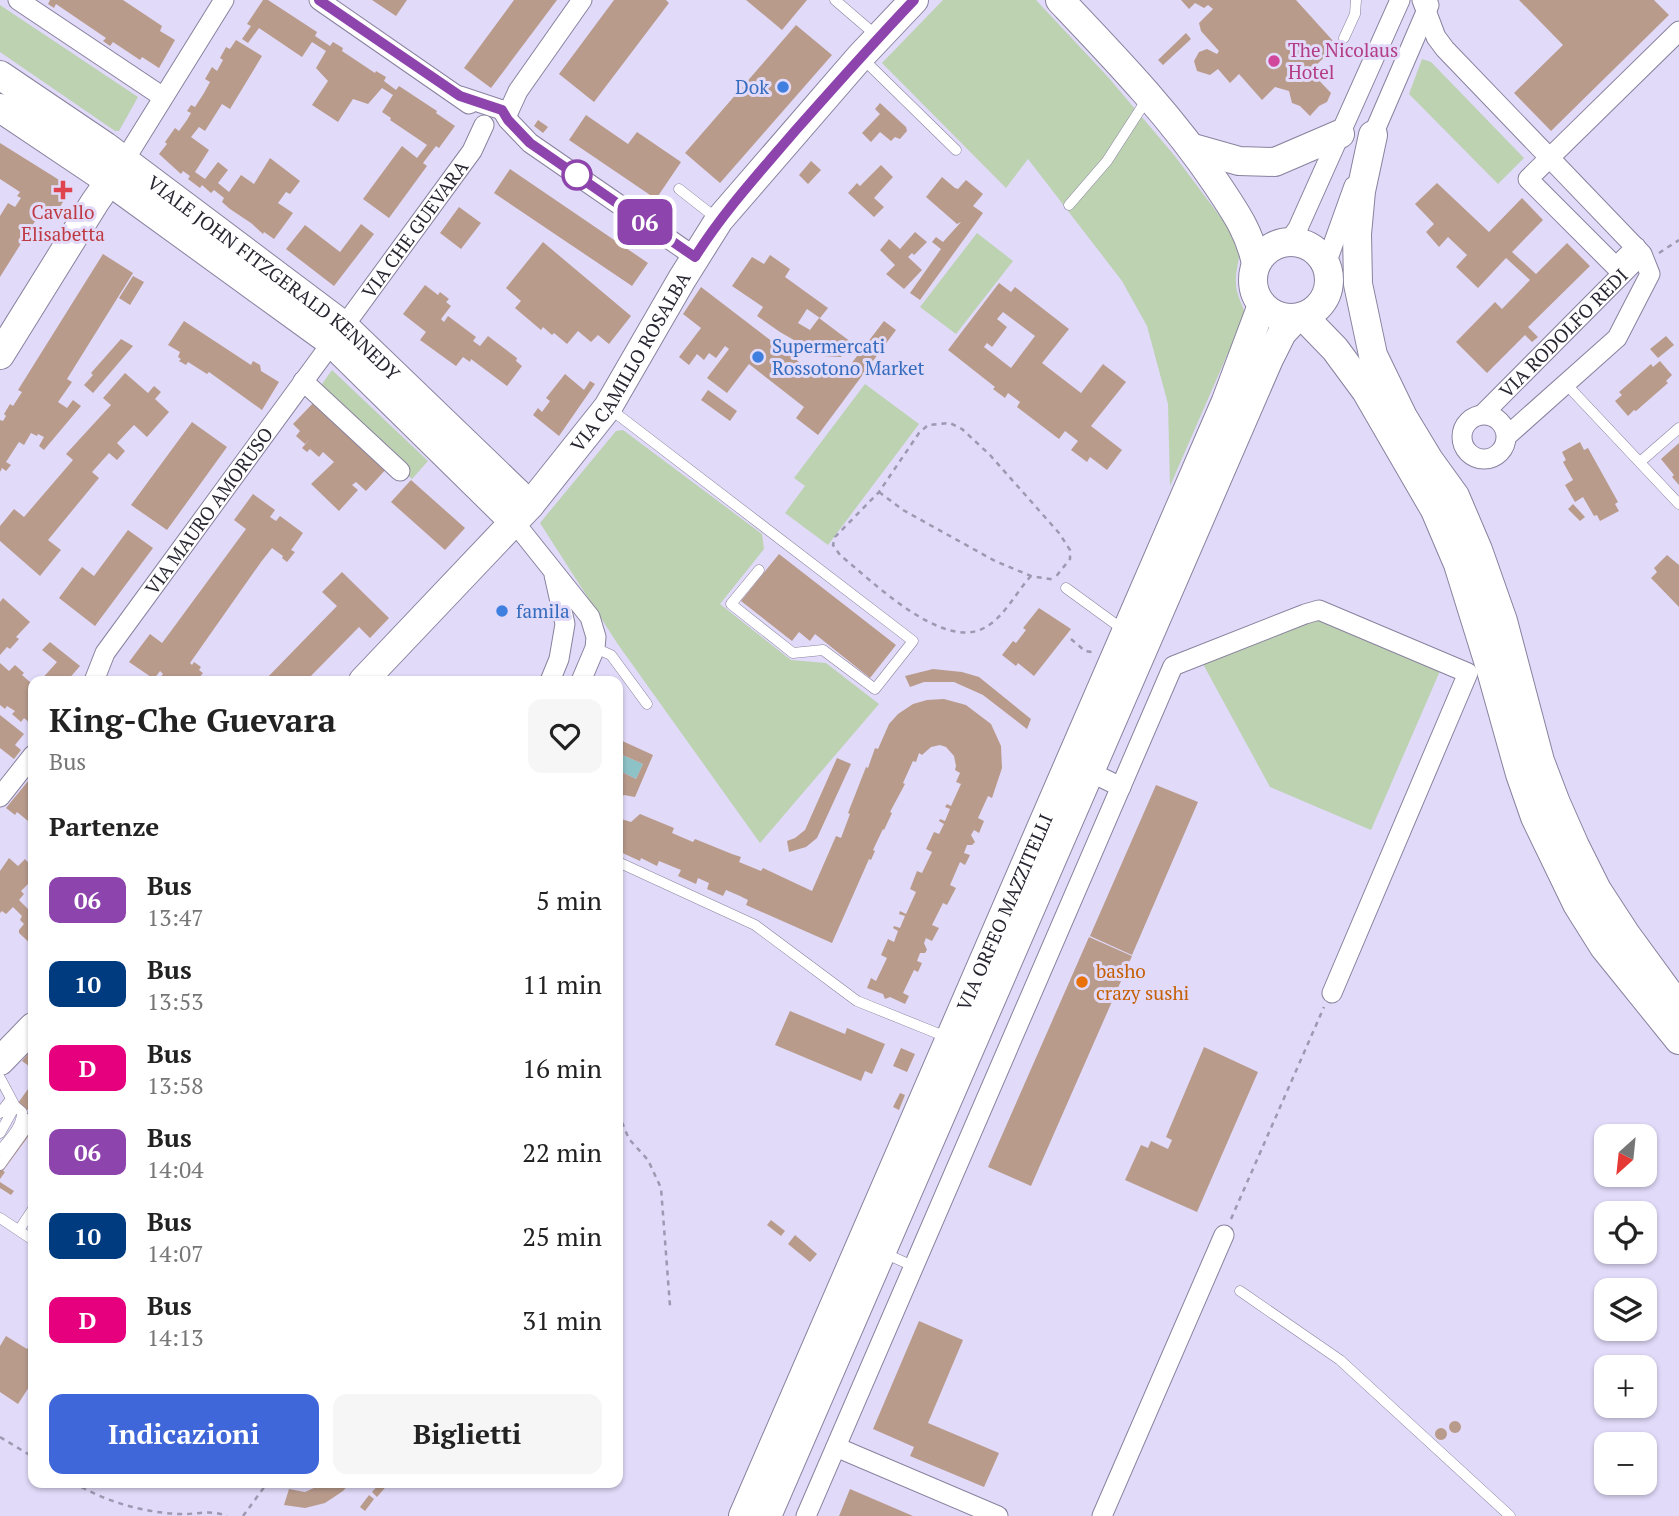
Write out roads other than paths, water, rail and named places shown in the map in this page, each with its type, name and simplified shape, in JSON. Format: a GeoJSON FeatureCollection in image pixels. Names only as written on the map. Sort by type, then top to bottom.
{"type":"FeatureCollection","features":[{"type":"Feature","properties":{"kind":"main road","name":"VIA CAMILLO ROSALBA"},"geometry":{"type":"LineString","coordinates":[[368,676],[523,514],[608,407],[719,220],[869,47],[914,0]]}},
{"type":"Feature","properties":{"kind":"main road"},"geometry":{"type":"LineString","coordinates":[[1060,0],[1149,94],[1193,148],[1245,227],[1256,264]]}},
{"type":"Feature","properties":{"kind":"main road","name":"VIALE JOHN FITZGERALD KENNEDY"},"geometry":{"type":"LineString","coordinates":[[0,75],[116,171],[337,333],[523,514]]}},
{"type":"Feature","properties":{"kind":"main road","name":"VIALE JOHN FITZGERALD KENNEDY"},"geometry":{"type":"LineString","coordinates":[[0,108],[116,171]]}},
{"type":"Feature","properties":{"kind":"main road"},"geometry":{"type":"LineString","coordinates":[[1193,148],[1239,161],[1275,162],[1340,134]]}},
{"type":"Feature","properties":{"kind":"main road"},"geometry":{"type":"LineString","coordinates":[[1373,135],[1361,191],[1357,234],[1358,284],[1373,355],[1403,417],[1455,496],[1478,550],[1503,621],[1540,761],[1556,803],[1597,890],[1625,933],[1668,983],[1679,1007]]}},
{"type":"Feature","properties":{"kind":"main road"},"geometry":{"type":"LineString","coordinates":[[0,355],[116,171]]}},
{"type":"Feature","properties":{"kind":"main road"},"geometry":{"type":"LineString","coordinates":[[1245,227],[1262,238],[1283,243],[1297,242],[1314,249],[1327,277],[1329,315],[1334,325],[1403,417]]}},
{"type":"Feature","properties":{"kind":"main road"},"geometry":{"type":"LineString","coordinates":[[1283,243],[1262,255],[1256,264],[1252,281],[1262,305],[1277,316],[1299,318],[1319,307],[1327,277]]}},
{"type":"Feature","properties":{"kind":"main road","name":"VIA ORFEO MAZZITELLI"},"geometry":{"type":"LineString","coordinates":[[767,1516],[881,1252],[1125,632],[1226,401],[1262,305]]}},
{"type":"Feature","properties":{"kind":"main road"},"geometry":{"type":"LineString","coordinates":[[1299,318],[1335,349],[1366,391],[1434,510],[1458,564],[1535,817],[1577,904],[1604,947],[1679,1040]]}},
{"type":"Feature","properties":{"kind":"main road","name":"VIA ORFEO MAZZITELLI"},"geometry":{"type":"LineString","coordinates":[[992,970],[1090,772],[1269,359],[1282,333],[1299,318]]}},
{"type":"Feature","properties":{"kind":"main road","name":"VIA ORFEO MAZZITELLI"},"geometry":{"type":"LineString","coordinates":[[743,1516],[949,1038],[974,1011]]}},
{"type":"Feature","properties":{"kind":"main road"},"geometry":{"type":"LineString","coordinates":[[0,1062],[28,1032]]}},
{"type":"Feature","properties":{"kind":"street"},"geometry":{"type":"LineString","coordinates":[[19,0],[163,97]]}},
{"type":"Feature","properties":{"kind":"street"},"geometry":{"type":"LineString","coordinates":[[116,171],[224,0]]}},
{"type":"Feature","properties":{"kind":"street"},"geometry":{"type":"LineString","coordinates":[[318,0],[695,257]]}},
{"type":"Feature","properties":{"kind":"street","name":"VIA CHE GUEVARA"},"geometry":{"type":"LineString","coordinates":[[337,333],[518,91],[582,0]]}},
{"type":"Feature","properties":{"kind":"street"},"geometry":{"type":"LineString","coordinates":[[1283,243],[1298,228],[1400,0]]}},
{"type":"Feature","properties":{"kind":"street"},"geometry":{"type":"LineString","coordinates":[[1327,277],[1373,135],[1426,4]]}},
{"type":"Feature","properties":{"kind":"street","name":"VIA RODOLFO REDI"},"geometry":{"type":"LineString","coordinates":[[1426,4],[1436,37],[1445,49],[1639,250],[1650,274],[1617,338],[1507,436],[1503,450],[1490,459],[1476,458],[1469,453],[1462,440],[1469,420],[1483,414],[1639,250]]}},
{"type":"Feature","properties":{"kind":"street"},"geometry":{"type":"LineString","coordinates":[[1549,158],[1679,31]]}},
{"type":"Feature","properties":{"kind":"street","name":"VIA RODOLFO REDI"},"geometry":{"type":"LineString","coordinates":[[1549,158],[1528,179],[1616,267],[1639,250]]}},
{"type":"Feature","properties":{"kind":"street","name":"VIA MAURO AMORUSO"},"geometry":{"type":"LineString","coordinates":[[96,676],[105,653],[337,333]]}},
{"type":"Feature","properties":{"kind":"street"},"geometry":{"type":"LineString","coordinates":[[303,381],[400,471]]}},
{"type":"Feature","properties":{"kind":"street","name":"VIA RODOLFO REDI"},"geometry":{"type":"LineString","coordinates":[[1483,414],[1497,418],[1507,436]]}},
{"type":"Feature","properties":{"kind":"street"},"geometry":{"type":"LineString","coordinates":[[523,514],[553,573],[565,624],[559,659],[552,676]]}},
{"type":"Feature","properties":{"kind":"street"},"geometry":{"type":"LineString","coordinates":[[553,573],[590,617],[596,637],[595,648],[583,676]]}},
{"type":"Feature","properties":{"kind":"street"},"geometry":{"type":"LineString","coordinates":[[806,1516],[1173,666],[1319,610],[1468,673],[1332,993]]}},
{"type":"Feature","properties":{"kind":"street"},"geometry":{"type":"LineString","coordinates":[[0,797],[28,761]]}},
{"type":"Feature","properties":{"kind":"street"},"geometry":{"type":"LineString","coordinates":[[1090,772],[1122,787]]}},
{"type":"Feature","properties":{"kind":"street"},"geometry":{"type":"LineString","coordinates":[[1102,1516],[1224,1235]]}},
{"type":"Feature","properties":{"kind":"street"},"geometry":{"type":"LineString","coordinates":[[836,1447],[998,1516]]}},
{"type":"Feature","properties":{"kind":"lane"},"geometry":{"type":"LineString","coordinates":[[835,0],[869,47],[956,150]]}},
{"type":"Feature","properties":{"kind":"lane"},"geometry":{"type":"LineString","coordinates":[[1343,37],[1355,14],[1356,0]]}},
{"type":"Feature","properties":{"kind":"lane"},"geometry":{"type":"LineString","coordinates":[[1069,205],[1107,161],[1149,94]]}},
{"type":"Feature","properties":{"kind":"lane"},"geometry":{"type":"LineString","coordinates":[[679,189],[719,220]]}},
{"type":"Feature","properties":{"kind":"lane"},"geometry":{"type":"LineString","coordinates":[[1566,383],[1679,504]]}},
{"type":"Feature","properties":{"kind":"lane"},"geometry":{"type":"LineString","coordinates":[[608,407],[914,641],[875,689],[823,650],[793,653],[732,604],[759,570]]}},
{"type":"Feature","properties":{"kind":"lane"},"geometry":{"type":"LineString","coordinates":[[1640,462],[1679,428]]}},
{"type":"Feature","properties":{"kind":"lane"},"geometry":{"type":"LineString","coordinates":[[1066,588],[1125,632]]}},
{"type":"Feature","properties":{"kind":"lane"},"geometry":{"type":"LineString","coordinates":[[595,648],[611,655],[647,704]]}},
{"type":"Feature","properties":{"kind":"lane"},"geometry":{"type":"LineString","coordinates":[[623,864],[755,925],[857,1001],[949,1038]]}},
{"type":"Feature","properties":{"kind":"lane"},"geometry":{"type":"LineString","coordinates":[[0,1078],[16,1106],[28,1117],[25,1130],[0,1166]]}},
{"type":"Feature","properties":{"kind":"lane"},"geometry":{"type":"LineString","coordinates":[[0,1113],[16,1106]]}},
{"type":"Feature","properties":{"kind":"lane"},"geometry":{"type":"LineString","coordinates":[[0,1133],[16,1106]]}},
{"type":"Feature","properties":{"kind":"lane"},"geometry":{"type":"LineString","coordinates":[[0,1151],[20,1125],[16,1106]]}},
{"type":"Feature","properties":{"kind":"lane"},"geometry":{"type":"LineString","coordinates":[[19,1230],[28,1216]]}},
{"type":"Feature","properties":{"kind":"lane"},"geometry":{"type":"LineString","coordinates":[[0,1217],[28,1236]]}},
{"type":"Feature","properties":{"kind":"lane"},"geometry":{"type":"LineString","coordinates":[[881,1252],[915,1268]]}},
{"type":"Feature","properties":{"kind":"lane"},"geometry":{"type":"LineString","coordinates":[[1240,1291],[1340,1360],[1510,1516]]}},
{"type":"Feature","properties":{"kind":"place","name":"The Nicolaus Hotel"},"geometry":{"type":"Point","coordinates":[1274,61]}},
{"type":"Feature","properties":{"kind":"place","name":"Dok"},"geometry":{"type":"Point","coordinates":[783,87]}},
{"type":"Feature","properties":{"kind":"place","name":"Cavallo Elisabetta"},"geometry":{"type":"Point","coordinates":[63,190]}},
{"type":"Feature","properties":{"kind":"place","name":"Supermercati Rossotono Market"},"geometry":{"type":"Point","coordinates":[758,357]}},
{"type":"Feature","properties":{"kind":"place","name":"famila"},"geometry":{"type":"Point","coordinates":[502,611]}},
{"type":"Feature","properties":{"kind":"place","name":"basho crazy sushi"},"geometry":{"type":"Point","coordinates":[1082,982]}}]}
